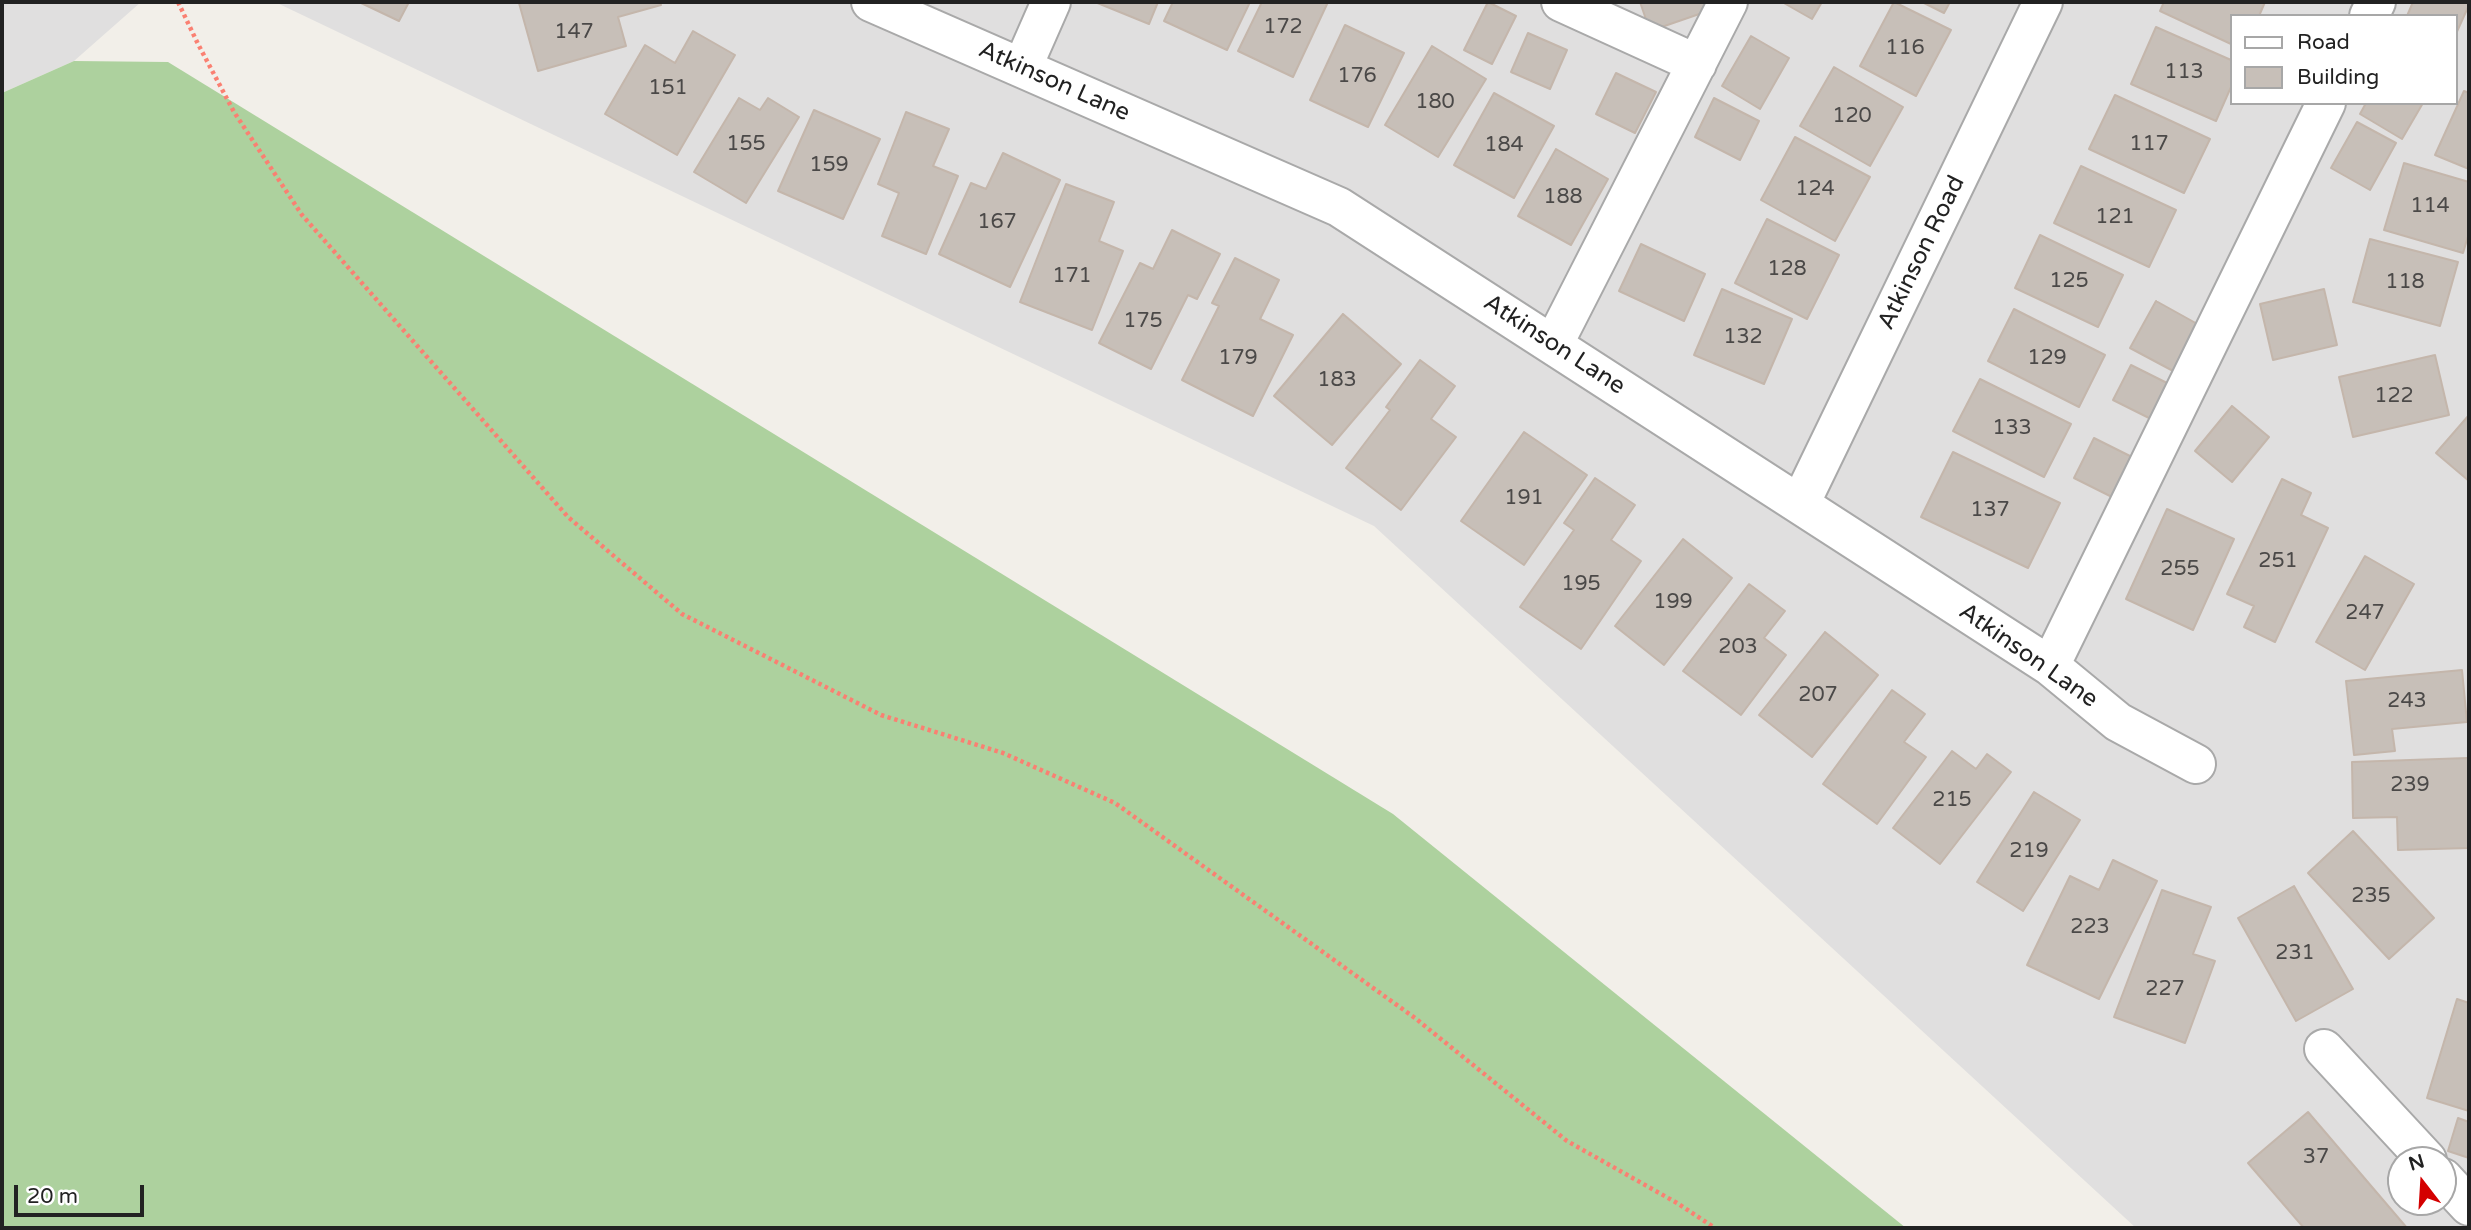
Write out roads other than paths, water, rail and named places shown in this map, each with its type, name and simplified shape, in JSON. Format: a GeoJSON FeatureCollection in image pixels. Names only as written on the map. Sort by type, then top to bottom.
{"type":"FeatureCollection","features":[{"type":"Feature","properties":{"kind":"street","name":"Atkinson Lane"},"geometry":{"type":"LineString","coordinates":[[871,2],[1339,207],[2050,666],[2118,722],[2196,764]]}},
{"type":"Feature","properties":{"kind":"street"},"geometry":{"type":"LineString","coordinates":[[1022,68],[1051,2]]}},
{"type":"Feature","properties":{"kind":"street"},"geometry":{"type":"LineString","coordinates":[[1561,2],[1697,64]]}},
{"type":"Feature","properties":{"kind":"street"},"geometry":{"type":"LineString","coordinates":[[1553,345],[1728,2]]}},
{"type":"Feature","properties":{"kind":"street","name":"Atkinson Road"},"geometry":{"type":"LineString","coordinates":[[1800,504],[2043,2]]}},
{"type":"Feature","properties":{"kind":"street"},"geometry":{"type":"LineString","coordinates":[[2050,666],[2325,105]]}},
{"type":"Feature","properties":{"kind":"street"},"geometry":{"type":"LineString","coordinates":[[2324,1049],[2414,1146]]}},
{"type":"Feature","properties":{"kind":"street"},"geometry":{"type":"LineString","coordinates":[[2457,1193],[2469,1206]]}}]}
